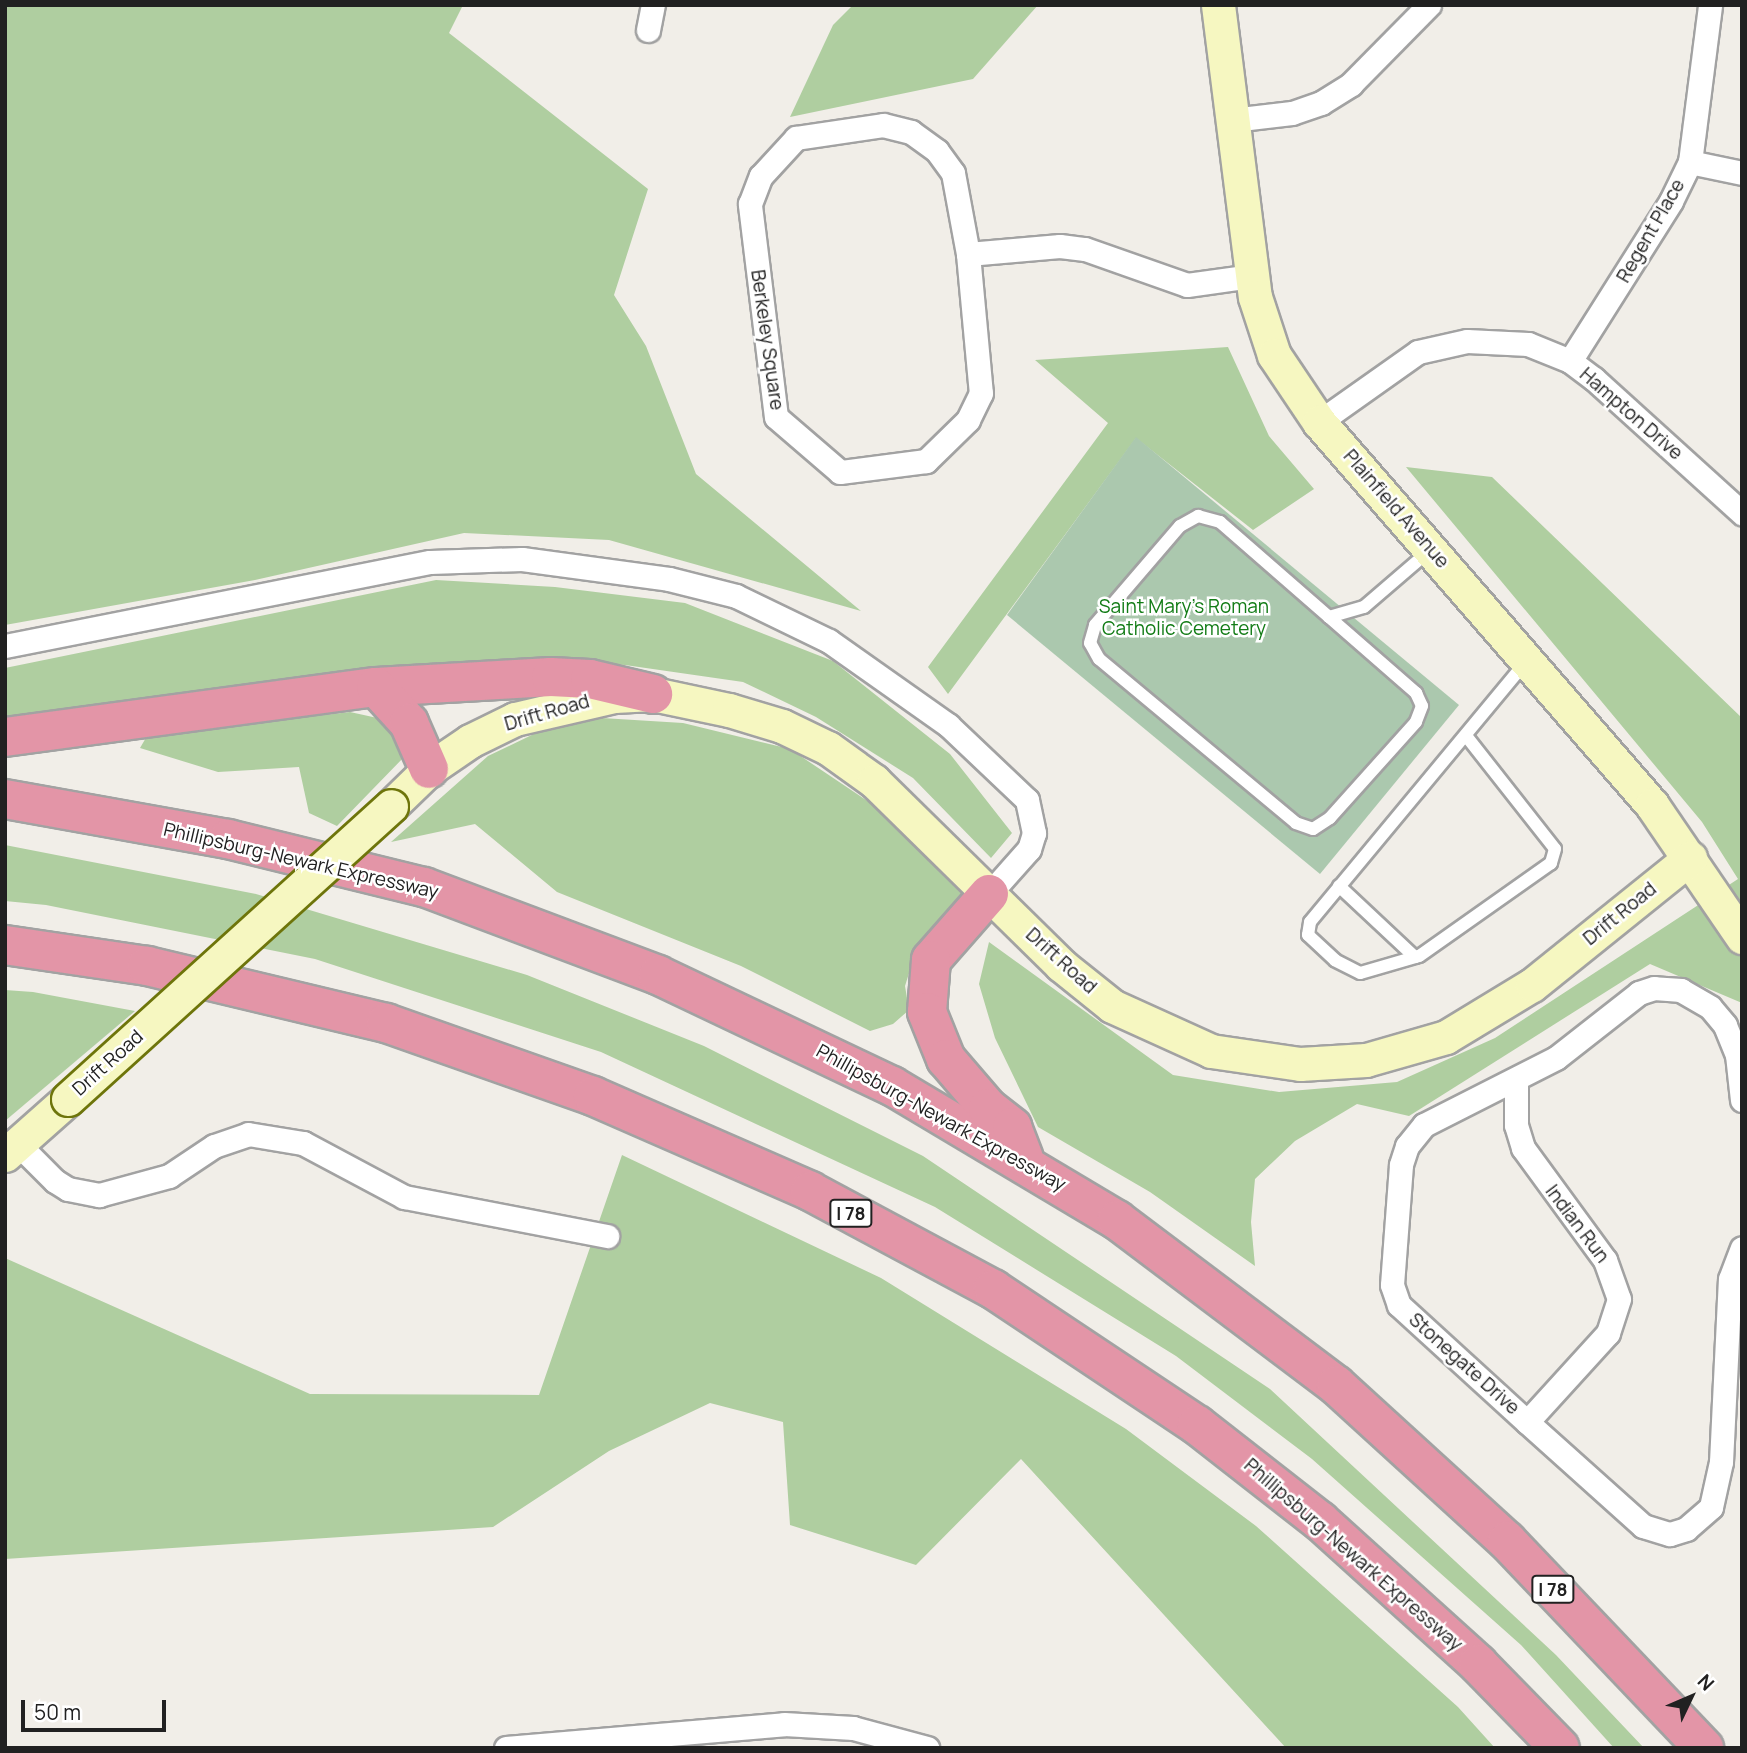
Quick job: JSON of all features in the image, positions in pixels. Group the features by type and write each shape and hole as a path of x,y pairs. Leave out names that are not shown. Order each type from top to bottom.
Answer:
{"highway":[{"path":"5,737 376,687 551,677 590,679 653,694"},
{"path":"376,687 409,723 429,769"},
{"name":"Phillipsburg-Newark Expressway","path":"5,799 228,839 424,887 658,975 788,1034 1026,1162 1193,1273 1396,1436 1507,1541 1704,1748"},
{"path":"989,894 932,960 927,1012 946,1059 988,1108 1012,1127 1026,1162"},
{"name":"Phillipsburg-Newark Expressway","path":"5,945 147,966 386,1023 593,1096 810,1191 993,1289 1240,1457 1422,1612 1560,1748"}],"main road":[{"name":"Plainfield Avenue","path":"1218,5 1252,276 1274,355 1319,422 1596,736 1690,858 1742,937"},
{"name":"Drift Road","path":"11,1150 429,769 470,741 515,719 614,696 653,694 782,726 828,748 874,781 1061,965 1112,1006 1142,1023 1211,1051 1242,1058 1330,1063 1366,1060 1446,1037 1488,1015 1690,858"}],"street":[{"path":"648,30 653,5"},
{"path":"1232,120 1292,113 1321,103 1351,84 1429,5"},
{"name":"Regent Place","path":"1570,361 1671,201 1690,162 1710,5"},
{"name":"Berkeley Square","path":"898,127 937,151 953,173 968,254 981,393 968,420 938,452 918,464 840,472 826,464 785,428 772,404 750,205 761,176 796,138 898,127"},
{"path":"1690,162 1742,173"},
{"path":"968,254 1060,246 1085,249 1187,285 1252,276"},
{"name":"Hampton Drive","path":"1319,422 1407,359 1440,344 1528,344 1570,361 1614,395 1742,513"},
{"path":"5,646 430,562 522,559 668,579 736,596 829,641 948,725 1027,800 1034,832 1020,864 989,894"},
{"name":"Stonegate Drive","path":"1742,1100 1737,1055 1725,1026 1696,997 1668,988 1654,988 1622,1003 1556,1058 1516,1082 1432,1118 1408,1146 1401,1165 1392,1285 1399,1306 1643,1526 1670,1534 1686,1529 1711,1507 1721,1462 1730,1279 1742,1248"},
{"name":"Indian Run","path":"1516,1082 1516,1125 1523,1148 1605,1260 1619,1299 1608,1333 1527,1422"},
{"name":"Drift Road","path":"11,1150 68,1189 99,1195 169,1176 214,1146 248,1135 303,1143 404,1197 607,1236"},
{"path":"506,1748 784,1724 853,1728 927,1748"}],"lane":[{"path":"1198,516 1220,522 1329,617 1416,693 1422,706 1416,722 1330,818 1313,829 1296,823 1110,667 1090,643 1095,625 1180,526 1198,516"},
{"path":"1329,617 1364,607 1431,549"},
{"path":"1466,737 1555,849 1551,863 1518,890 1415,957 1360,973 1335,960 1308,935 1310,922 1528,659"},
{"path":"1339,886 1415,957"}],"green space":[{"path":"5,5 463,5 449,33 648,189 614,295 646,346 696,474 861,611 609,540 464,533 255,580 5,625"},
{"path":"853,5 1038,5 973,79 790,117 833,25"},
{"path":"1228,347 1269,436 1314,489 1253,530 1136,438 948,694 928,667 1108,423 1035,360"},
{"name":"Saint Mary's Roman Catholic Cemetery","path":"1136,437 1459,705 1320,874 1007,615"},
{"path":"1406,467 1492,477 1742,718 1742,1003 1650,964 1409,1116 1357,1104 1295,1141 1255,1179 1251,1222 1255,1266 1150,1192 1038,1127 995,1038 979,984 989,942 1173,1075 1279,1092 1397,1082 1495,1038 1738,879 1702,822"},
{"path":"436,580 555,587 685,603 833,661 950,754 1012,833 991,858 913,778 816,717 743,682 625,665 513,659 288,678 5,721 5,668"},
{"path":"350,712 382,719 405,756 337,826 309,813 299,767 218,772 140,748 147,736"},
{"path":"602,718 683,723 790,749 872,804 963,891 915,954 905,986 909,1010 893,1024 870,1031 741,966 557,892 475,824 391,842 488,756 538,732"},
{"path":"5,845 256,894 527,975 704,1046 923,1156 1270,1389 1556,1655 1644,1748 1614,1748 1521,1645 1312,1459 1176,1356 935,1207 601,1052 315,959 46,905 5,901"},
{"path":"5,990 33,992 135,1011 5,1121"},
{"path":"622,1155 881,1278 1126,1429 1256,1526 1458,1707 1495,1748 1286,1748 1021,1459 916,1565 790,1525 783,1422 710,1403 609,1451 493,1527 5,1559 5,1258 310,1394 539,1395"}]}
